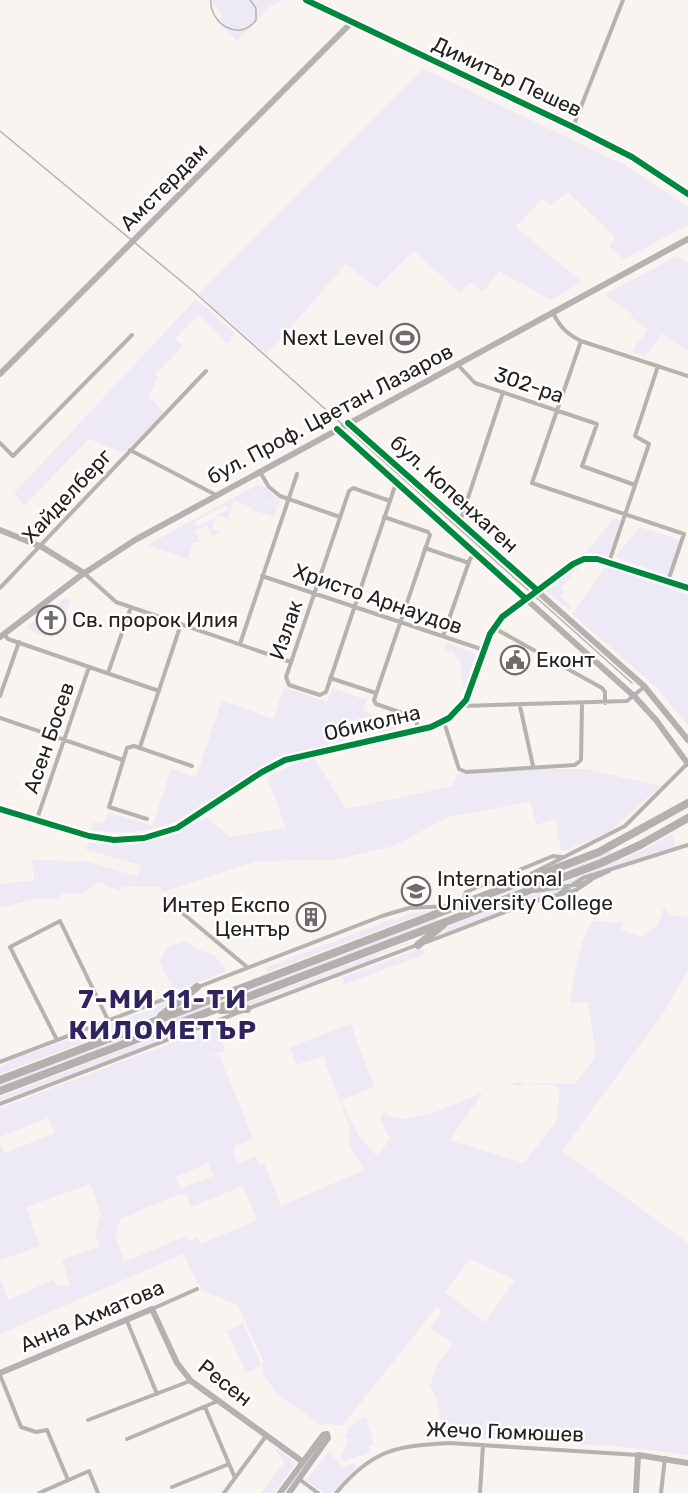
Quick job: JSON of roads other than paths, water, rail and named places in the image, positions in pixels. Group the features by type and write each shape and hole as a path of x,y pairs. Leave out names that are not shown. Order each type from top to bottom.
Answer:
{"highway":[{"path":"0,1080 598,852 688,803"},
{"path":"0,1091 520,893 640,845 688,818"},
{"path":"418,945 452,919"},
{"path":"155,1021 197,987"},
{"path":"210,1011 247,1010"}],"main road":[{"name":"Димитър Пешев","path":"306,0 573,127 632,157 688,194"},
{"name":"Амстердам","path":"0,374 352,22"},
{"name":"бул. Проф. Цветан Лазаров","path":"2,635 84,573 135,540 688,239"},
{"name":"бул. Копенхаген","path":"348,423 644,686 662,704 688,740"},
{"name":"бул. Копенхаген","path":"337,429 635,697 656,720 688,764"},
{"path":"0,530 42,547 84,573"},
{"name":"Обиколна","path":"0,809 89,836 114,840 159,835 195,818 262,772 285,760 417,731 444,722 461,706 471,688 484,650 494,627 502,616 580,560 597,559 609,562 688,588"},
{"name":"Анна Ахматова","path":"0,1374 152,1309"},
{"name":"Ресен","path":"152,1309 177,1363 191,1381 303,1462"},
{"path":"280,1493 323,1435 327,1434 328,1438 289,1493"},
{"path":"636,1493 638,1455"},
{"name":"Жечо Гюмюшев","path":"638,1455 688,1463"}],"street":[{"path":"573,127 623,0"},
{"path":"552,313 558,324 570,336 688,376"},
{"path":"0,443 14,456 132,335"},
{"path":"581,341 532,483 684,534 668,581"},
{"name":"302-ра","path":"458,364 475,382 597,424 582,466 635,485"},
{"path":"609,562 650,444 637,439 635,435 657,366"},
{"name":"Хайделберг","path":"0,588 42,547 45,540 206,371"},
{"path":"459,522 503,392"},
{"name":"Хайделберг","path":"130,450 216,495"},
{"path":"260,472 273,492 340,517"},
{"path":"240,644 297,474"},
{"path":"376,693 330,678 396,483"},
{"name":"Излак","path":"330,678 326,692 320,695 289,685 286,677 349,491 353,488 390,501"},
{"path":"384,517 428,532 425,548 374,700 376,704 417,718 417,731"},
{"path":"425,548 469,563"},
{"path":"443,636 469,563 475,554"},
{"path":"84,573 107,595 131,607 291,662"},
{"name":"Христо Арнаудов","path":"262,576 484,650"},
{"path":"108,673 131,607"},
{"path":"140,747 181,624"},
{"path":"494,627 602,688 605,692 605,703"},
{"path":"2,635 159,690"},
{"path":"0,696 19,642"},
{"name":"Асен Босев","path":"38,819 89,667"},
{"path":"461,706 627,701 635,697 644,686"},
{"path":"444,722 459,769 475,772 533,766 575,765 581,760 582,704"},
{"path":"520,706 533,766"},
{"path":"0,718 123,760"},
{"path":"147,819 109,807 123,760 130,746 140,747 192,766"},
{"path":"512,885 625,826 688,764"},
{"path":"554,896 583,878 688,845"},
{"path":"0,1062 382,916 409,908 462,904 466,892 553,856 562,857"},
{"path":"0,1104 531,902 576,890 624,864"},
{"path":"520,893 572,886 591,880"},
{"path":"168,901 247,967"},
{"path":"57,1040 10,947 60,921 108,1020"},
{"name":"Анна Ахматова","path":"152,1309 197,1289"},
{"path":"127,1321 157,1394"},
{"path":"0,1374 21,1427 36,1432 47,1430 68,1480"},
{"path":"88,1420 191,1381"},
{"path":"127,1439 218,1401"},
{"path":"205,1407 235,1478"},
{"path":"224,1493 267,1435"},
{"name":"Жечо Гюмюшев","path":"336,1493 359,1468 378,1455 421,1445 483,1445 638,1455"},
{"path":"480,1493 483,1445"},
{"path":"661,1493 665,1458"},
{"path":"172,1487 229,1464"},
{"path":"39,1493 89,1471 98,1493"},
{"path":"299,1479 318,1493"}],"tram line":[{"path":"211,0 215,16 220,22 234,30 249,27 256,20 256,8 250,0"},
{"path":"0,131 193,291 632,683"}],"place":[{"name":"Next Level","path":"405,338"},
{"name":"Св. пророк Илия","path":"51,620"},
{"name":"Еконт","path":"515,660"},
{"name":"International University College","path":"416,891"},
{"name":"Интер Експо Център","path":"311,917"}],"district":[{"name":"7-МИ 11-ТИ КИЛОМЕТЪР","path":"163,1014"}]}
